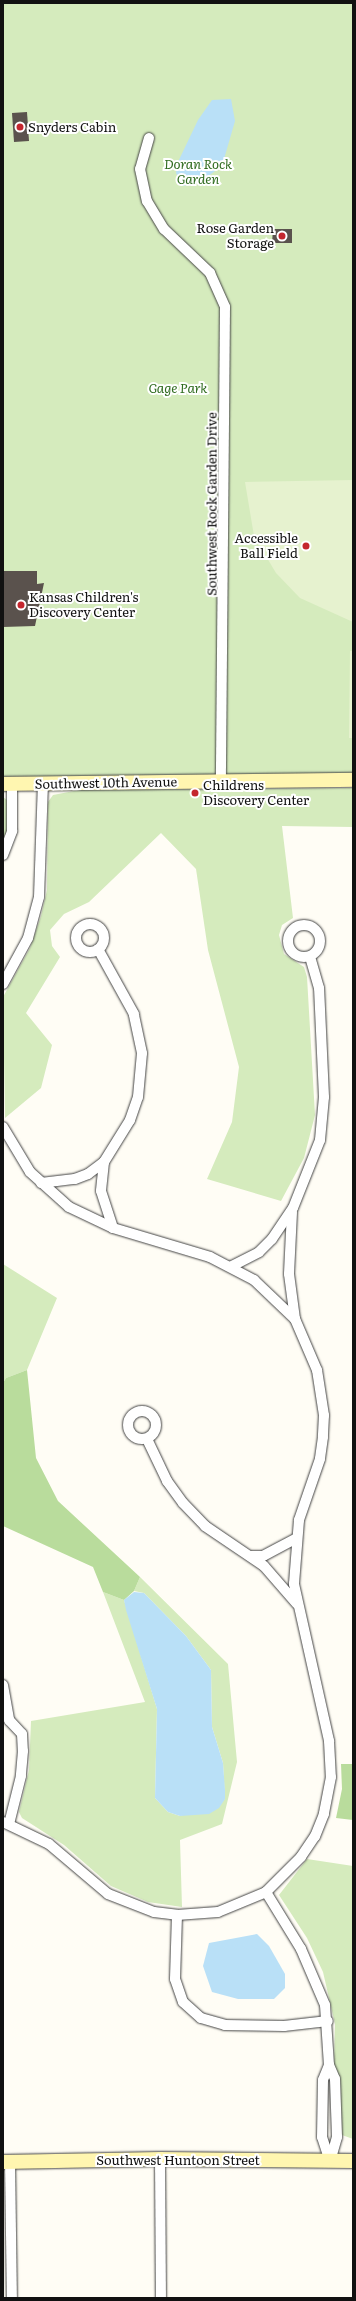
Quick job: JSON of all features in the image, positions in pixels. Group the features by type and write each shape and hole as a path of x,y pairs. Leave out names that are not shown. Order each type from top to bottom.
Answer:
{"main road":[{"name":"Southwest 10th Avenue","path":"7,784 353,780"},
{"name":"Southwest Huntoon Street","path":"6,2162 160,2159 353,2161"}],"street":[{"name":"Southwest Rock Garden Drive","path":"148,138 140,169 147,201 164,229 210,273 226,307 222,782"},
{"path":"3,984 28,938 39,897 43,783"},
{"path":"3,854 12,831 7,784"},
{"path":"41,1183 75,1179 88,1174 104,1162 127,1126 138,1097 142,1052 134,1014 98,950"},
{"path":"232,1266 259,1252 293,1208 315,1157 323,1120 319,988 310,956"},
{"path":"3,1127 14,1149 41,1183 69,1207 113,1228 232,1266 272,1295 295,1319"},
{"path":"3,1143 14,1149"},
{"path":"104,1162 101,1191 113,1228"},
{"path":"3,1685 6,1723 22,1734 23,1751 21,1776 6,1823 49,1844 120,1900 154,1912 177,1915 218,1912 266,1892 301,1857 315,1836 324,1814 331,1777 330,1741 297,1605 294,1584 295,1539 320,1459 324,1415 317,1370 295,1319 289,1274 293,1208"},
{"path":"147,1438 167,1481 183,1503 205,1526 264,1566 297,1605"},
{"path":"250,1556 263,1556 295,1539"},
{"path":"266,1892 312,1969 328,2021 329,2065 335,2079 337,2137 330,2161"},
{"path":"177,1915 175,1979 183,2002 200,2018 232,2025 284,2026 328,2021"},
{"path":"329,2065 323,2080 322,2137 330,2161"},
{"path":"160,2159 161,2298"},
{"path":"6,2162 12,2298"}],"green space":[{"name":"Gage Park","path":"3,3 353,3 353,773 3,778"},
{"name":"Accessible Ball Field","path":"353,480 353,622 300,598 276,573 254,536 245,482"},
{"path":"350,651 353,651 353,738 349,738"},
{"path":"353,788 353,827 282,826 293,918 282,925 279,935 284,954 304,967 307,977 315,1115 304,1158 281,1201 207,1179 232,1122 239,1067 208,950 196,869 161,833 89,902 64,914 50,930 52,946 60,957 26,1013 52,1045 41,1088 5,1118 3,997 30,948 41,916 47,890 48,802 53,795 79,790"},
{"path":"3,797 7,800 8,832 3,841"},
{"path":"3,1264 57,1298 27,1370 6,1378 3,1383"},
{"path":"27,1370 36,1458 58,1501 140,1577 134,1591 124,1600 103,1592 93,1567 3,1526 3,1383 6,1378"},
{"path":"140,1577 228,1664 237,1762 222,1824 180,1840 182,1907 148,1902 111,1886 64,1845 22,1818 19,1812 29,1770 31,1721 145,1702 103,1592 124,1600 157,1709 155,1798 168,1812 180,1816 225,1799 223,1763 212,1727 211,1670 186,1636 144,1593 134,1591"},
{"path":"341,1764 353,1764 353,1820 336,1818 342,1789"},
{"path":"307,1859 353,1866 353,2139 342,2135 340,2130 338,2078 334,2064 335,2024 323,1972 307,1938 279,1895"}],"water":[{"path":"231,99 235,121 222,166 200,182 183,186 176,173 177,164 198,120 212,100"},
{"path":"134,1592 144,1593 186,1636 211,1670 212,1727 223,1763 225,1799 219,1808 209,1814 180,1816 168,1812 155,1798 157,1709 124,1600"},
{"path":"257,1934 269,1946 285,1974 285,1988 274,1999 238,1999 212,1992 203,1966 209,1943"}],"building":[{"name":"Snyders Cabin","path":"27,112 29,141 14,142 12,113"},
{"name":"Rose Garden Storage","path":"273,229 292,229 292,243 272,243"},
{"name":"Kansas Children's Discovery Center","path":"3,571 37,571 37,584 44,583 35,626 3,627"}],"place":[{"name":"Snyders Cabin","path":"20,127"},
{"name":"Rose Garden Storage","path":"282,236"},
{"name":"Accessible Ball Field","path":"306,546"},
{"name":"Kansas Children's Discovery Center","path":"21,605"},
{"name":"Childrens Discovery Center","path":"195,793"}],"park label":[{"name":"Doran Rock Garden","path":"198,172"}]}
